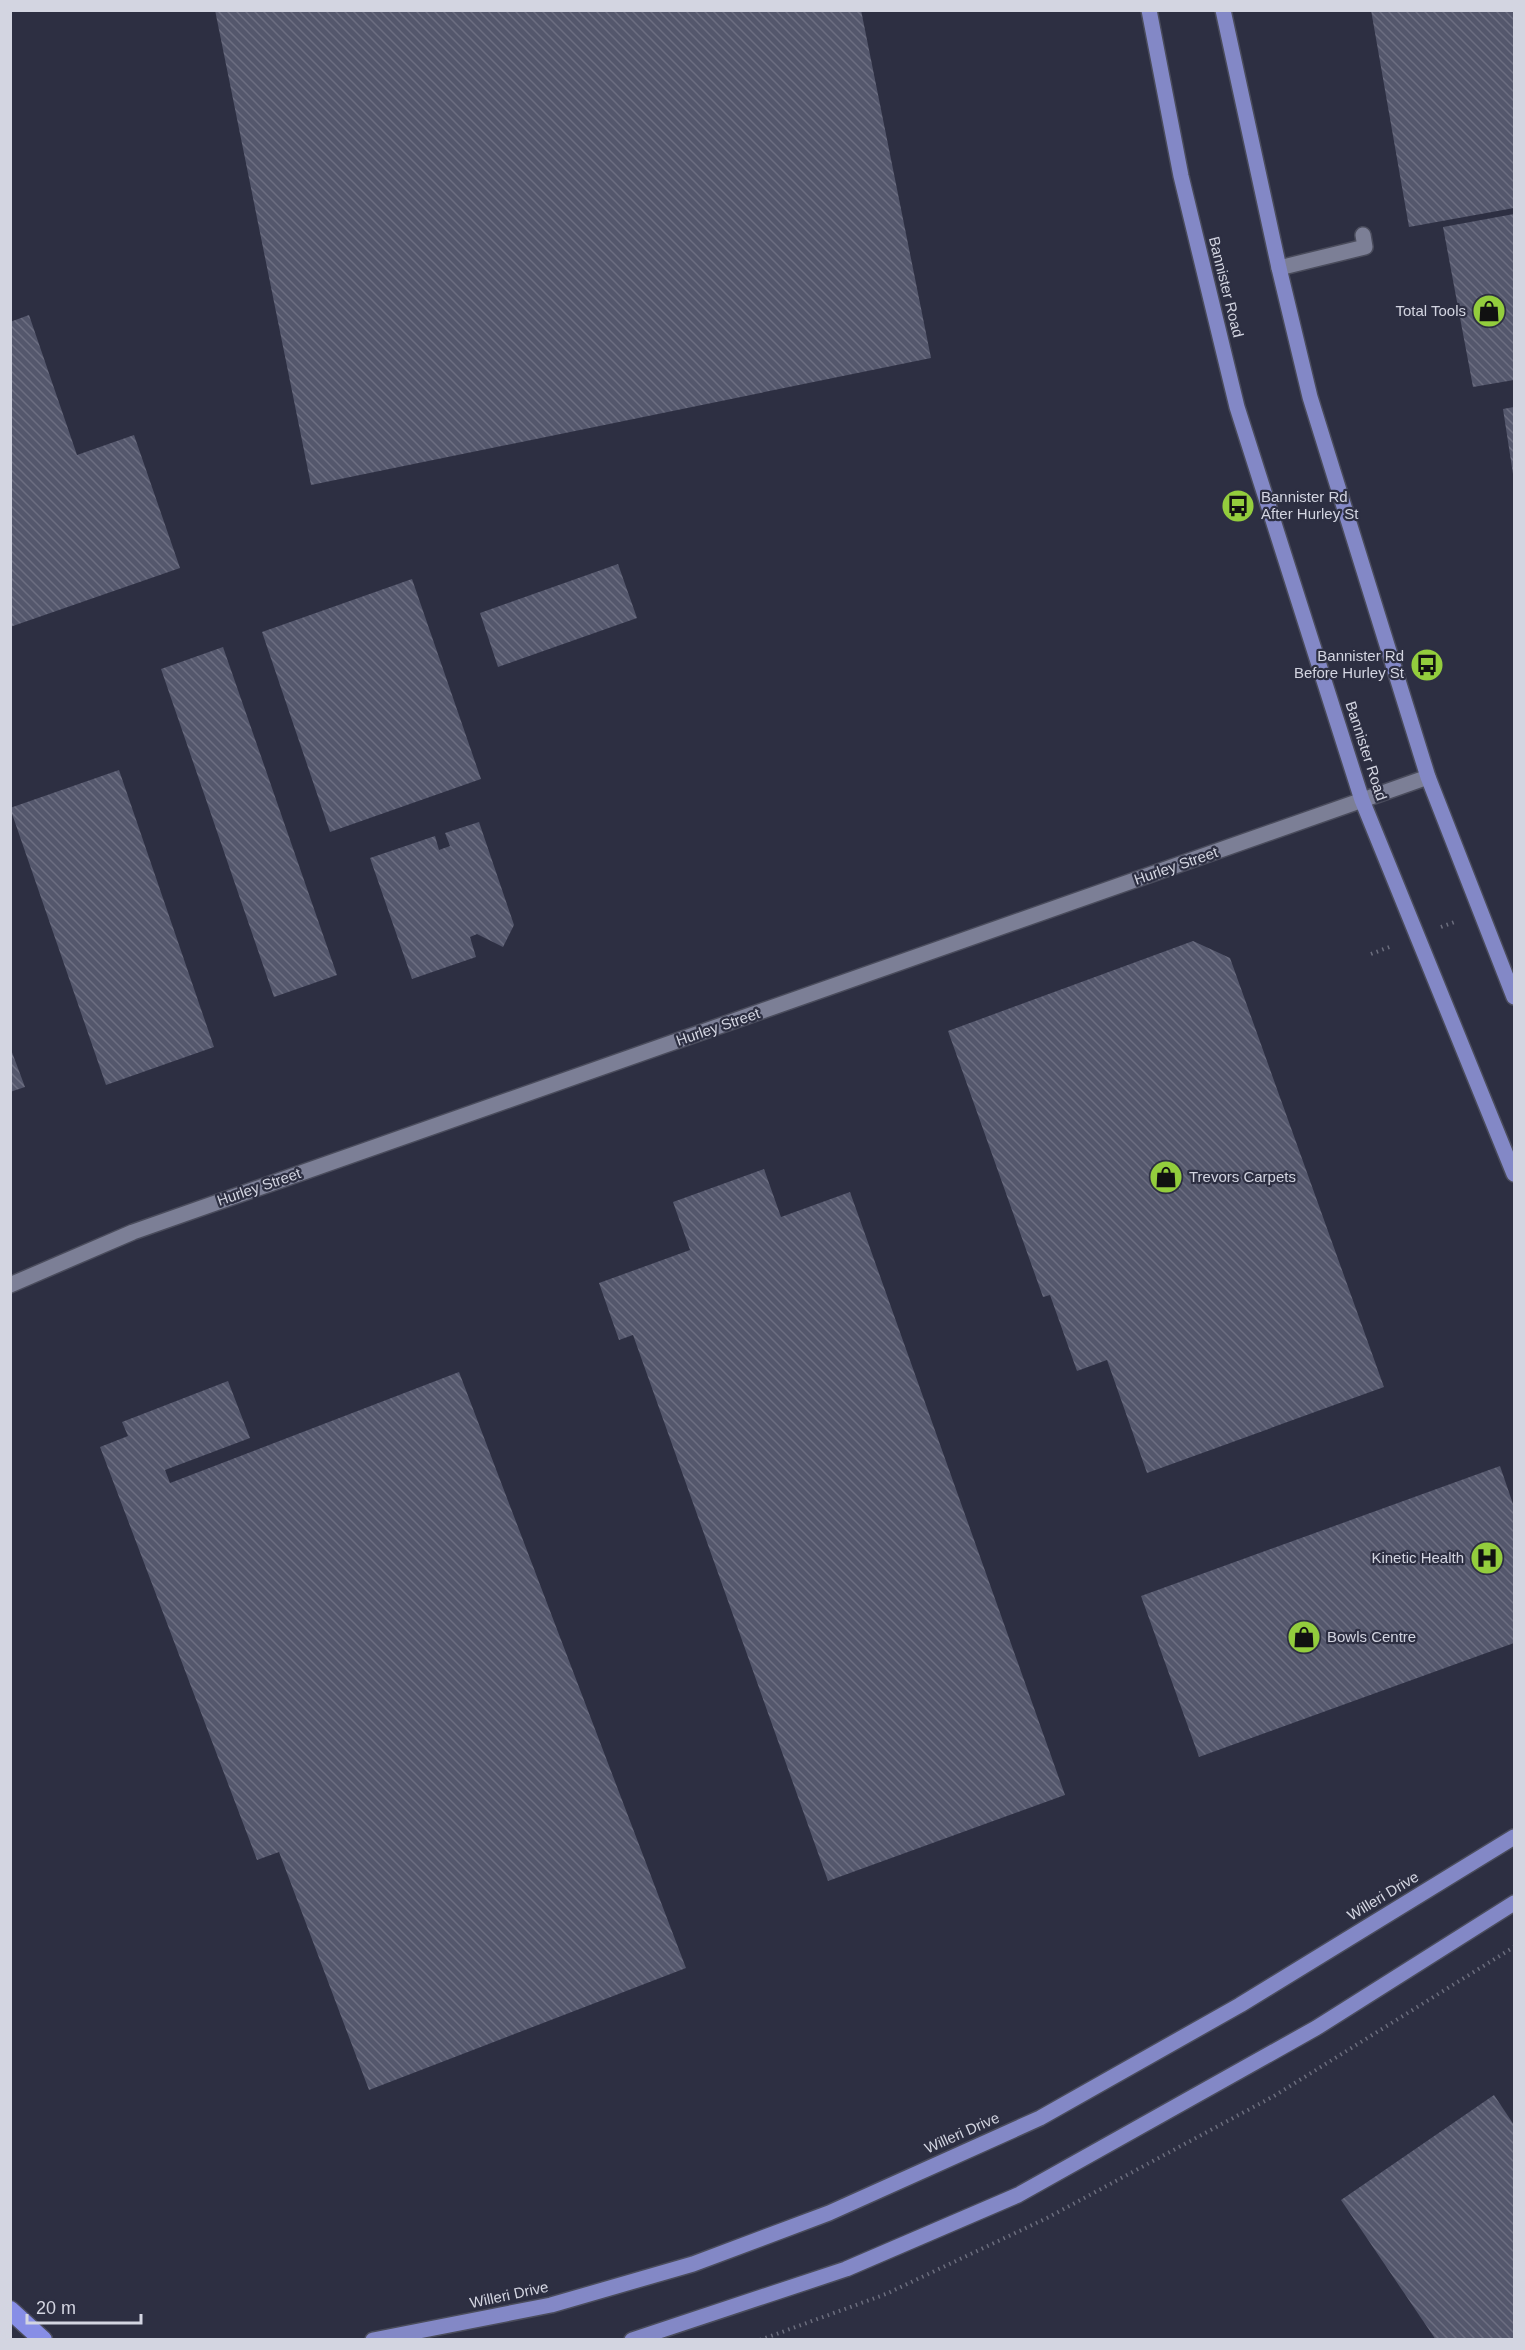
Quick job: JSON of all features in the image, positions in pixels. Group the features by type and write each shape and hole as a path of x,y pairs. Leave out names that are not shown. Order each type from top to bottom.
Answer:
{"highway":[{"path":"10,2310 43,2340"}],"main road":[{"name":"Bannister Road","path":"1149,10 1181,176 1237,407 1362,801 1515,1174"},
{"path":"1223,10 1279,268 1310,397 1428,777 1515,997"},
{"name":"Willeri Drive","path":"372,2340 551,2305 693,2264 829,2212 1040,2118 1240,2005 1515,1837"},
{"path":"632,2340 846,2269 1018,2195 1316,2028 1515,1903"}],"street":[{"path":"1279,268 1365,247 1363,235"},
{"name":"Hurley Street","path":"10,1285 133,1232 1428,777"}],"building":[{"path":"215,10 861,10 931,358 311,485"},
{"path":"1371,10 1514,10 1514,208 1409,227"},
{"path":"1514,214 1514,380 1473,387 1443,227"},
{"path":"29,315 77,455 134,435 180,568 10,627 10,322"},
{"path":"1514,407 1514,474 1513,474 1503,409"},
{"path":"618,564 637,618 498,667 480,613"},
{"path":"412,579 481,779 330,832 262,632"},
{"path":"223,647 337,975 274,997 161,669"},
{"path":"119,770 214,1047 106,1085 10,808"},
{"path":"479,822 514,925 503,947 477,934 470,937 476,957 412,979 370,858 435,836 439,850 450,846 445,833"},
{"path":"1193,941 1230,958 1384,1387 1147,1473 1107,1360 1077,1371 1050,1295 1043,1297 948,1031"},
{"path":"10,1047 25,1087 10,1092"},
{"path":"764,1169 781,1217 850,1192 1065,1795 828,1881 633,1335 619,1340 599,1283 690,1250 673,1202"},
{"path":"459,1372 686,1968 369,2090 279,1852 257,1860 100,1447 128,1436 122,1422 228,1381 250,1438 165,1470 170,1483"},
{"path":"1500,1466 1514,1507 1514,1643 1199,1757 1141,1596"},
{"path":"1494,2095 1514,2125 1514,2340 1436,2340 1341,2200"}],"place":[{"name":"Total Tools","path":"1489,311"},
{"name":"Bannister Rd After Hurley St","path":"1238,506"},
{"name":"Bannister Rd Before Hurley St","path":"1427,665"},
{"name":"Trevors Carpets","path":"1166,1177"},
{"name":"Kinetic Health","path":"1487,1558"},
{"name":"Bowls Centre","path":"1304,1637"}]}
